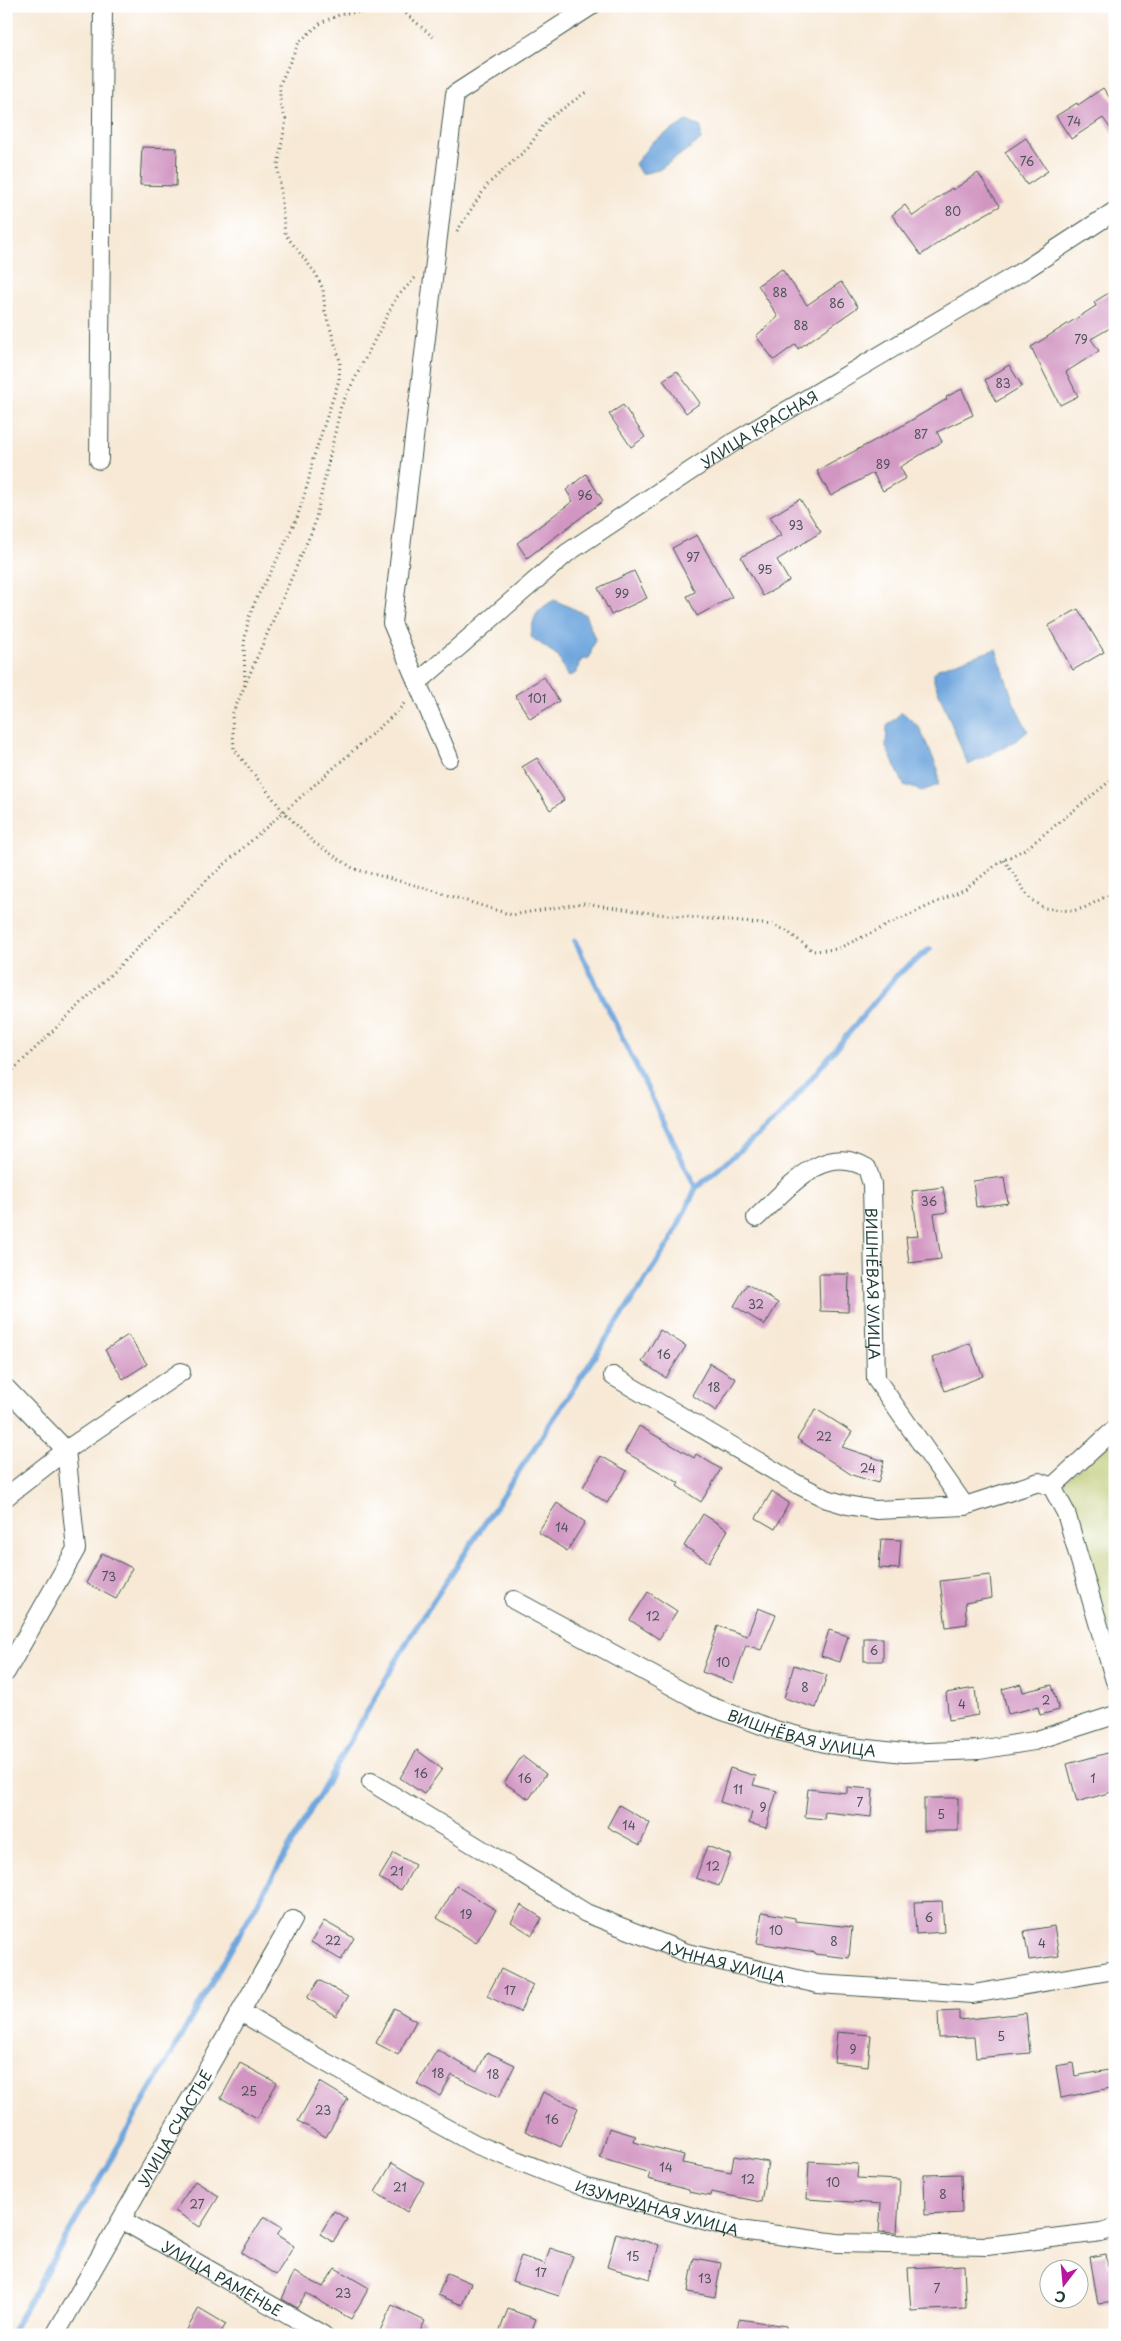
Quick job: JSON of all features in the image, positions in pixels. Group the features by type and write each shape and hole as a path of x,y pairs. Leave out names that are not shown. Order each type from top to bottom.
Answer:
{"street":[{"path":"99,460 104,6"},
{"path":"449,758 421,681 392,623 455,94 591,6"},
{"name":"УЛИЦА КРАСНАЯ","path":"421,681 567,553 734,442 1026,269 1115,211"},
{"name":"ВИШНЁВАЯ УЛИЦА","path":"756,1218 800,1177 821,1163 843,1159 855,1161 867,1168 872,1184 876,1379 965,1506"},
{"path":"6,1497 66,1450 181,1372"},
{"path":"613,1376 795,1483 827,1499 847,1505 876,1510 965,1506 1039,1482 1052,1487 1066,1513 1115,1681"},
{"path":"6,1388 66,1450 76,1549 6,1672"},
{"path":"1052,1487 1115,1429"},
{"name":"ВИШНЁВАЯ УЛИЦА","path":"514,1600 706,1705 775,1730 833,1745 904,1753 979,1750 1034,1741 1115,1715"},
{"name":"ЛУННАЯ УЛИЦА","path":"371,1782 586,1913 686,1953 818,1984 973,1994 1115,1970"},
{"name":"УЛИЦА СЧАСТЬЕ","path":"55,2335 293,1920"},
{"name":"ИЗУМРУДНАЯ УЛИЦА","path":"241,2012 326,2062 475,2144 587,2188 740,2230 837,2243 987,2246 1101,2232 1115,2228"},
{"name":"УЛИЦА РАМЕНЬЕ","path":"122,2220 323,2335"}],"path":[{"path":"245,688 244,643 249,617 257,597 297,518 313,460 339,380 340,361 326,310 323,289 316,274 285,234 278,164 286,120 280,102 280,84 299,42 322,22 344,13 403,10 433,37"},
{"path":"436,255 454,235 487,184 528,148 547,120 586,92"},
{"path":"416,276 396,298 341,406 314,526 232,715 234,749 283,811 314,842 354,869 418,886 512,915 583,903 658,914 773,925 785,930 814,950 837,949 965,889 1004,860 1027,848 1115,777"},
{"path":"6,1077 209,878 398,711 421,681"},
{"path":"1004,860 1030,899 1044,908 1072,911 1084,908 1115,892"}],"green space":[{"path":"1115,1439 1115,1646 1064,1481"}],"water":[{"path":"687,121 701,127 701,140 659,170 641,174 635,164 652,142"},
{"path":"554,600 585,614 595,639 589,659 581,660 576,673 568,677 558,656 531,637 536,614"},
{"path":"996,649 1014,703 1028,731 1013,743 968,765 934,681 934,673 939,668"},
{"path":"902,712 919,727 938,769 938,785 922,791 904,785 886,747 887,726"}],"building":[{"path":"1103,88 1115,105 1115,135 1103,118 1071,139 1056,116 1077,103 1078,105"},
{"path":"1026,138 1048,171 1027,185 1005,152"},
{"path":"142,147 177,148 176,186 140,185"},
{"path":"978,173 1000,206 952,233 921,255 892,215 905,205 913,216 952,188 953,190"},
{"path":"782,269 807,305 841,282 858,307 798,349 796,344 774,360 756,336 778,317 758,285"},
{"path":"1115,289 1115,325 1091,339 1099,351 1066,372 1078,396 1060,405 1031,347 1096,306 1094,302"},
{"path":"1009,365 1022,386 996,402 985,380"},
{"path":"677,371 700,403 686,413 663,380"},
{"path":"962,389 973,415 937,432 942,442 900,467 906,478 883,491 873,473 831,496 817,471 900,427 947,399 946,397"},
{"path":"623,405 645,437 631,447 609,414"},
{"path":"586,474 603,501 527,558 517,543 573,501 566,490"},
{"path":"800,499 821,532 777,560 789,581 763,596 741,557 781,535 770,517"},
{"path":"697,535 732,597 697,616 687,596 695,592 672,548"},
{"path":"634,571 647,598 611,615 598,588"},
{"path":"1078,609 1104,652 1073,670 1048,626"},
{"path":"544,677 559,701 530,719 515,695"},
{"path":"537,758 564,800 550,810 522,767"},
{"path":"1004,1177 1008,1203 976,1207 973,1181"},
{"path":"943,1187 947,1212 934,1214 941,1259 909,1263 906,1237 918,1236 912,1191"},
{"path":"819,1274 849,1274 848,1312 820,1311"},
{"path":"747,1284 778,1303 765,1325 734,1306"},
{"path":"660,1330 686,1346 666,1378 642,1362"},
{"path":"128,1335 147,1364 123,1379 105,1350"},
{"path":"970,1343 983,1376 945,1391 932,1358"},
{"path":"710,1363 736,1379 716,1411 692,1395"},
{"path":"816,1409 852,1432 842,1447 884,1461 878,1483 852,1475 797,1439"},
{"path":"639,1426 694,1458 696,1454 721,1469 701,1502 677,1486 679,1483 625,1452"},
{"path":"601,1456 627,1471 607,1503 583,1487"},
{"path":"772,1491 789,1503 775,1529 756,1518"},
{"path":"557,1503 585,1522 567,1551 538,1532"},
{"path":"703,1514 728,1530 709,1562 684,1546"},
{"path":"881,1539 901,1540 899,1569 879,1568"},
{"path":"102,1553 132,1568 116,1599 86,1583"},
{"path":"990,1575 992,1598 965,1603 967,1624 946,1627 940,1581"},
{"path":"648,1592 677,1611 659,1639 630,1620"},
{"path":"758,1608 776,1615 761,1650 746,1645 733,1683 702,1672 718,1626 747,1636"},
{"path":"829,1630 848,1636 840,1662 821,1656"},
{"path":"864,1638 883,1638 883,1661 864,1661"},
{"path":"794,1665 827,1675 816,1708 784,1698"},
{"path":"1021,1684 1023,1692 1052,1685 1059,1710 1040,1715 1038,1707 1008,1714 1002,1689"},
{"path":"975,1688 978,1715 949,1720 946,1693"},
{"path":"417,1750 442,1769 424,1794 400,1778"},
{"path":"1115,1751 1115,1791 1077,1802 1067,1764"},
{"path":"522,1756 546,1774 529,1799 504,1783"},
{"path":"730,1768 756,1776 753,1785 777,1791 766,1828 749,1823 752,1812 720,1802"},
{"path":"847,1787 873,1789 871,1817 825,1812 824,1819 805,1817 808,1789 847,1793"},
{"path":"924,1798 958,1798 958,1831 924,1831"},
{"path":"619,1805 650,1823 640,1845 607,1827"},
{"path":"707,1846 731,1855 719,1886 696,1878"},
{"path":"394,1853 415,1865 401,1890 379,1878"},
{"path":"456,1886 496,1910 476,1943 437,1918"},
{"path":"942,1901 944,1932 916,1934 914,1902"},
{"path":"521,1905 542,1918 532,1935 511,1922"},
{"path":"762,1912 795,1918 795,1921 852,1927 849,1958 815,1954 815,1952 757,1943"},
{"path":"324,1921 354,1938 341,1960 311,1942"},
{"path":"1054,1926 1059,1956 1029,1960 1024,1931"},
{"path":"501,1969 533,1985 520,2012 487,1996"},
{"path":"319,1980 348,1997 336,2016 307,1998"},
{"path":"394,2008 416,2021 398,2055 376,2043"},
{"path":"959,2011 959,2020 1026,2013 1030,2053 976,2058 974,2037 939,2038 938,2012"},
{"path":"837,2032 871,2035 868,2066 834,2062"},
{"path":"437,2050 477,2072 487,2052 515,2065 499,2097 452,2075 440,2096 417,2084"},
{"path":"240,2063 277,2083 257,2118 221,2098"},
{"path":"1073,2063 1075,2076 1115,2069 1115,2087 1061,2098 1056,2066"},
{"path":"320,2082 348,2099 326,2137 298,2121"},
{"path":"543,2092 578,2108 561,2147 525,2131"},
{"path":"609,2128 636,2136 634,2142 684,2155 682,2163 731,2172 734,2156 768,2162 761,2202 711,2192 710,2196 689,2192 689,2190 648,2179 650,2173 600,2158"},
{"path":"809,2161 858,2164 857,2178 900,2180 897,2233 879,2232 881,2204 807,2199"},
{"path":"392,2163 424,2182 407,2212 375,2192"},
{"path":"961,2174 962,2213 925,2215 924,2175"},
{"path":"195,2181 219,2196 200,2227 175,2211"},
{"path":"334,2211 347,2219 333,2242 320,2234"},
{"path":"264,2216 282,2227 277,2235 294,2246 276,2275 241,2253"},
{"path":"616,2233 659,2245 650,2279 607,2267"},
{"path":"550,2248 573,2256 559,2296 512,2281 521,2256 545,2264"},
{"path":"1106,2254 1108,2267 1115,2266 1115,2302 1098,2304 1090,2257"},
{"path":"694,2258 721,2263 715,2297 688,2292"},
{"path":"964,2265 966,2308 911,2311 908,2268"},
{"path":"335,2268 369,2288 351,2319 306,2293 297,2308 282,2299 294,2272 323,2287"},
{"path":"447,2273 471,2283 462,2305 438,2295"},
{"path":"392,2305 425,2321 418,2335 378,2335"},
{"path":"199,2308 226,2324 219,2335 184,2335"},
{"path":"508,2309 536,2319 530,2335 498,2335"},
{"path":"739,2319 786,2326 785,2335 736,2335"}],"waterway":[{"path":"10,2335 411,1635 670,1242 696,1188 575,941"},
{"path":"696,1188 779,1117 897,975 930,949"}]}
